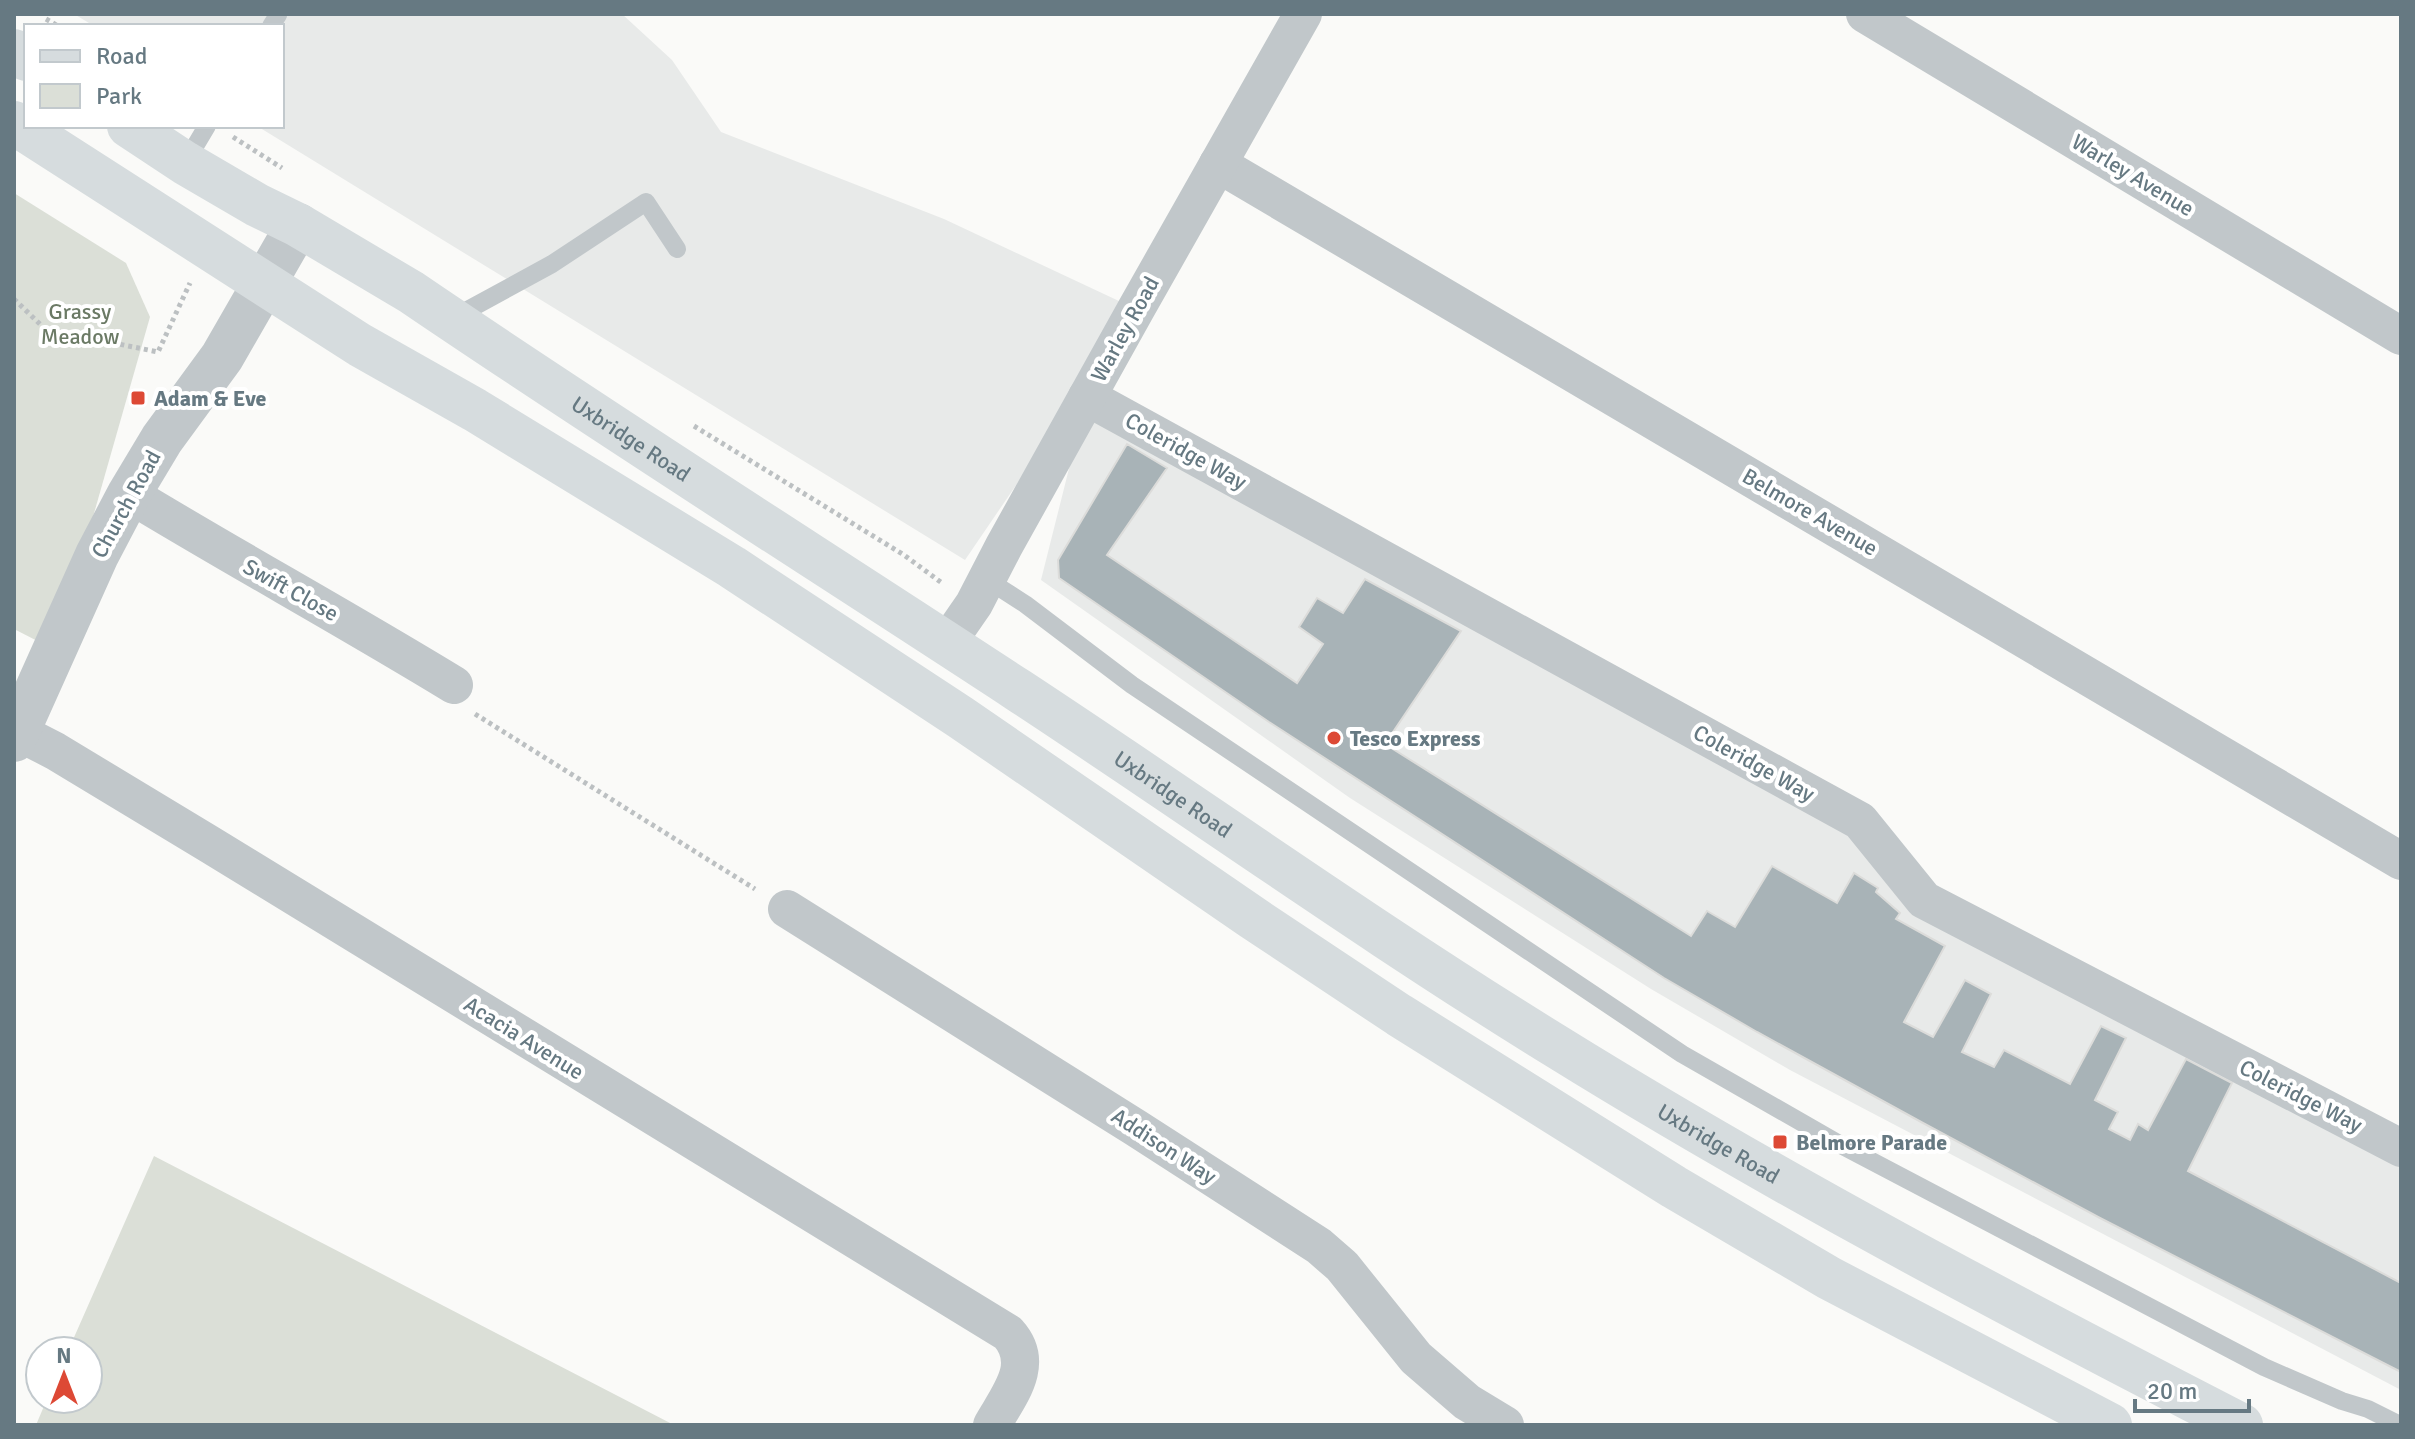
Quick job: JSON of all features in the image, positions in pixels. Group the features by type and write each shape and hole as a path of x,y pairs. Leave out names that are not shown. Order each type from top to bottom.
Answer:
{"main road":[{"path":"14,123 360,345 475,410 732,567 973,725 1399,1015 1674,1187 1829,1278 2110,1425"},
{"name":"Uxbridge Road","path":"132,128 185,163 411,292 1096,741 1445,977 1646,1101 1812,1198 2241,1425"},
{"path":"1812,1198 1799,1218 1795,1240 1800,1253 1810,1265 1829,1278"}],"street":[{"name":"Warley Road","path":"947,643 974,604 969,585 1087,397 1303,14"},
{"name":"Warley Avenue","path":"1865,14 2401,336"},
{"name":"Belmore Avenue","path":"1218,164 2401,861"},
{"name":"Church Road","path":"16,736 97,555 129,494 162,439 222,357 298,225"},
{"name":"Coleridge Way","path":"1087,397 1860,821 1924,900 2401,1148"},
{"name":"Swift Close","path":"129,494 454,685"},
{"name":"Acacia Avenue","path":"16,736 55,751 223,852 1008,1333 1021,1353 1021,1367 992,1425"},
{"name":"Addison Way","path":"787,909 1319,1246 1365,1292 1392,1331 1416,1358 1467,1402 1505,1425"}],"lane":[{"path":"185,163 206,128"},
{"path":"450,319 552,264 646,202 677,249"},
{"path":"969,585 1025,604 1145,694 1682,1054 1841,1145 2264,1367 2400,1425"}],"path":[{"path":"14,299 45,329 158,352 193,278"},
{"path":"904,555 969,585"},
{"path":"454,685 475,714 787,909"}],"shaded area":[{"path":"74,14 622,14 672,60 721,132 944,219 1136,309 965,560 260,128 284,128 284,24 91,24"},
{"path":"1087,397 1860,821 1924,900 2401,1161 2401,1390 1790,1070 1651,989 1350,798 1041,580"}],"green space":[{"name":"Grassy Meadow","path":"14,193 126,263 150,317 55,650 14,629"},
{"path":"154,1156 674,1425 36,1425 40,1415 104,1415 104,1335 75,1335"}],"building":[{"path":"1127,444 1167,468 1107,555 1297,683 1323,644 1299,627 1317,598 1343,613 1365,579 1461,631 1385,744 1691,936 1707,911 1735,927 1772,866 1837,903 1854,873 1878,888 1876,892 1900,913 1896,919 1945,946 1904,1022 1933,1037 1965,980 1991,994 1962,1052 1994,1067 2004,1050 2070,1084 2101,1026 2126,1038 2095,1100 2118,1112 2109,1129 2130,1140 2138,1124 2148,1130 2186,1059 2232,1083 2188,1171 2401,1283 2401,1372 2100,1218 1757,1032 1664,978 1269,722 1059,578 1058,560"}],"place":[{"name":"Adam & Eve","path":"138,398"},
{"name":"Tesco Express","path":"1334,738"},
{"name":"Belmore Parade","path":"1780,1142"}]}
